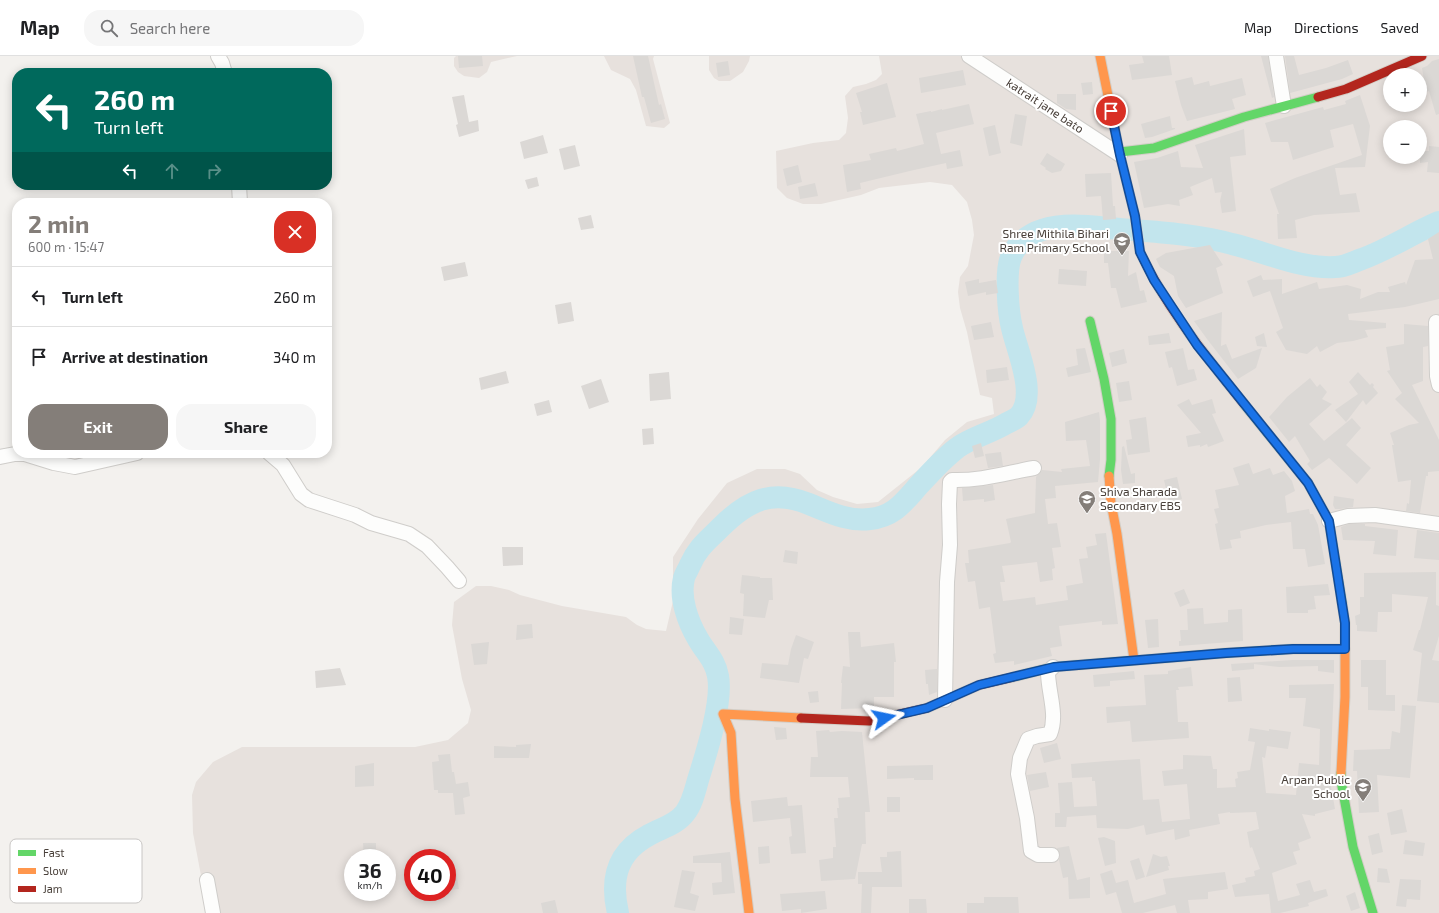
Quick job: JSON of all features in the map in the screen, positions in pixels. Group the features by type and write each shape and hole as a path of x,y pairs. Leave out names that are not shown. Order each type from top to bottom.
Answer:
{"street":[{"path":"218,56 224,68"},
{"name":"katrait jane bato","path":"969,56 1120,154"},
{"path":"1100,56 1120,154 1135,216 1140,252 1154,280 1197,345 1308,483 1329,521 1345,623 1345,697 1341,781 1353,847 1373,913"},
{"path":"1276,56 1284,106"},
{"path":"1120,154 1154,148 1244,117 1346,89 1422,56"},
{"path":"1090,321 1104,379 1111,419 1111,460 1109,481 1111,503 1117,534 1134,660"},
{"path":"1436,322 1437,376 1439,385"},
{"path":"0,457 12,455"},
{"path":"38,458 74,467 114,458"},
{"path":"274,458 283,466 300,494 309,500 409,534 427,546 447,566 459,581"},
{"path":"945,700 947,582 950,545 948,504 950,482 952,480 989,477 1034,468"},
{"path":"1329,521 1348,516 1375,515 1439,524"},
{"path":"749,913 734,799 731,733 723,714 869,721 927,708 979,685 1054,667 1285,649 1345,649"},
{"path":"1052,855 1038,855 1031,851 1027,818 1018,774 1020,758 1028,739 1050,734 1053,726 1048,672 1054,667"},
{"path":"207,880 213,913"}],"shaded area":[{"path":"456,56 517,56 491,62 487,72 479,78 464,76 458,72 454,66 454,58"},
{"path":"604,56 654,56 653,59 670,123 664,128 646,126 636,90 630,79 611,70"},
{"path":"709,56 750,56 743,72 730,81 719,81 714,78 709,70"},
{"path":"879,56 1439,56 1439,913 208,913 193,833 192,795 196,782 213,762 242,747 415,747 448,740 468,723 471,710 462,679 452,625 454,602 476,586 491,586 562,606 626,617 637,625 646,629 666,631 673,601 673,557 698,519 727,483 757,469 785,469 800,474 817,490 833,497 857,504 878,502 922,467 945,440 967,422 994,414 992,398 980,395 967,332 960,308 958,292 960,277 968,266 974,235 967,202 952,185 930,182 879,188 861,195 821,204 803,204 787,198 777,188 776,151 813,143 839,140 846,133 848,118 845,96 853,87 876,80 882,74"}],"building":[{"path":"458,56 482,56 483,66 459,68"},
{"path":"633,56 648,56 659,105 661,104 665,119 651,123 644,97 642,97"},
{"path":"1142,56 1169,56 1172,75 1132,80 1129,65 1144,63"},
{"path":"1261,56 1268,56 1274,97 1272,98"},
{"path":"1285,56 1294,56 1299,75 1326,68 1348,60 1353,74 1342,79 1290,93"},
{"path":"1439,59 1439,114 1436,115 1429,91 1427,92 1427,68 1422,68 1427,66 1432,61"},
{"path":"728,61 730,75 718,77 716,63"},
{"path":"963,70 966,85 921,93 919,78"},
{"path":"1192,77 1194,85 1209,81 1210,86 1242,78 1246,95 1232,99 1235,109 1187,121 1175,81"},
{"path":"1092,82 1093,94 1083,95 1081,83"},
{"path":"887,83 896,117 863,125 860,112 862,112 856,93"},
{"path":"1057,94 1076,94 1076,110 1066,109 1057,103"},
{"path":"464,95 469,122 478,120 479,131 459,137 456,125 458,124 452,97"},
{"path":"1360,95 1370,126 1365,167 1335,168 1340,195 1356,193 1360,212 1314,215 1295,220 1297,238 1278,239 1277,214 1279,214 1270,189 1295,178 1362,155 1353,124 1330,130 1334,147 1293,160 1288,142 1271,142 1265,123 1323,107 1324,110 1346,104 1345,101"},
{"path":"969,104 974,124 936,133 941,154 960,150 963,166 947,169 946,163 914,170 860,183 861,189 847,192 843,165 871,160 869,154 896,148 897,151 924,144 916,114"},
{"path":"1015,114 1027,116 1022,146 1010,143"},
{"path":"1170,116 1172,128 1175,129 1145,138 1141,124"},
{"path":"995,125 1001,153 989,156 983,128"},
{"path":"1244,129 1246,155 1230,157 1236,211 1222,213 1220,201 1222,192 1215,193 1212,178 1190,187 1193,195 1179,200 1180,206 1168,204 1144,208 1134,162 1157,158 1178,151 1181,167 1203,168 1195,145"},
{"path":"543,135 548,153 524,159 520,142"},
{"path":"575,145 580,166 564,170 559,149"},
{"path":"1429,146 1439,147 1439,173 1427,172 1427,151 1429,151"},
{"path":"1047,153 1065,164 1061,171 1052,173 1040,164"},
{"path":"798,165 802,182 787,186 783,169"},
{"path":"1111,173 1113,206 1115,206 1116,219 1103,220 1101,196 1086,197 1085,174"},
{"path":"537,177 539,186 528,189 525,180"},
{"path":"815,183 818,196 800,199 798,187"},
{"path":"591,215 594,228 581,230 578,218"},
{"path":"1439,232 1439,299 1405,307 1348,314 1349,320 1386,323 1386,328 1365,330 1368,337 1337,343 1320,352 1317,346 1307,354 1286,350 1276,332 1283,328 1270,291 1253,297 1247,281 1261,275 1263,280 1282,279 1282,294 1317,282 1319,289 1347,285 1361,289 1360,299 1378,292 1390,292 1388,287 1405,282 1406,285 1415,260 1433,259 1428,239"},
{"path":"1210,245 1223,265 1216,268 1223,293 1186,308 1178,296 1174,276 1160,267 1156,259 1166,253"},
{"path":"1104,251 1129,251 1128,276 1136,272 1140,291 1144,290 1147,302 1121,308 1116,288 1111,288 1108,263 1104,263"},
{"path":"465,262 468,276 444,281 441,267"},
{"path":"1059,269 1087,271 1086,286 1058,284"},
{"path":"979,279 979,283 996,280 998,293 986,295 986,292 968,296 965,282"},
{"path":"571,302 574,321 558,324 555,305"},
{"path":"1222,312 1221,346 1226,344 1232,359 1262,348 1256,368 1238,379 1194,321"},
{"path":"991,322 994,337 974,340 971,326"},
{"path":"1404,324 1428,326 1428,346 1423,347 1423,381 1412,385 1439,440 1439,471 1428,472 1428,476 1426,476 1420,513 1406,511 1407,503 1409,504 1411,480 1398,482 1392,445 1394,445 1390,433 1409,425 1419,423 1395,399 1402,393 1387,371 1390,370 1386,347 1404,344"},
{"path":"1169,333 1171,343 1149,345 1148,336"},
{"path":"1264,333 1267,347 1257,346 1255,337"},
{"path":"1085,348 1091,372 1068,377 1066,368 1078,365 1076,349"},
{"path":"1183,348 1188,370 1194,369 1197,380 1177,386 1172,367 1169,368 1165,352"},
{"path":"1124,349 1127,363 1112,367 1109,353"},
{"path":"1007,367 1009,380 987,383 986,370"},
{"path":"506,371 509,383 481,390 479,378"},
{"path":"669,372 671,399 650,401 649,374"},
{"path":"1358,372 1370,385 1372,383 1374,385 1373,387 1378,393 1366,405 1363,400 1346,422 1335,410 1358,394 1349,382"},
{"path":"1310,378 1317,387 1320,384 1327,392 1322,399 1332,404 1309,424 1324,441 1352,418 1361,428 1346,445 1371,468 1357,484 1329,458 1312,470 1307,464 1310,461 1295,436 1289,442 1269,417 1287,397"},
{"path":"601,379 609,402 589,409 581,386"},
{"path":"1129,381 1132,400 1119,402 1116,383"},
{"path":"1189,399 1192,405 1212,399 1216,413 1212,414 1224,441 1208,447 1207,444 1200,447 1200,445 1188,447 1186,436 1201,433 1177,405"},
{"path":"549,400 552,412 537,416 534,404"},
{"path":"1099,412 1100,459 1098,482 1055,486 1056,498 1045,499 1048,524 1057,523 1061,547 1052,548 1055,568 1052,569 1053,580 1040,582 1037,562 1002,566 1005,582 1000,582 1003,601 1035,597 1036,605 1068,600 1066,586 1083,583 1079,559 1088,558 1086,547 1097,545 1095,534 1106,533 1118,624 1102,625 1102,621 1059,626 1062,646 1050,648 1052,656 1014,665 1014,661 995,663 993,654 996,653 990,607 979,609 975,581 968,582 965,563 969,563 968,550 1011,542 1006,519 1035,513 1036,477 1042,470 1062,472 1061,469 1090,466 1086,440 1066,441 1065,422"},
{"path":"1146,417 1150,452 1128,455 1126,440 1132,439 1129,420"},
{"path":"653,428 654,444 643,445 642,429"},
{"path":"981,443 984,456 975,458 972,446"},
{"path":"1124,446 1131,474 1135,473 1135,483 1123,484 1121,470 1122,447"},
{"path":"1001,452 1003,466 988,468 985,454"},
{"path":"1249,463 1253,474 1270,468 1273,475 1284,471 1292,481 1295,491 1285,496 1287,513 1309,509 1310,514 1313,514 1318,525 1325,564 1308,567 1305,549 1293,549 1291,522 1266,525 1240,531 1241,538 1230,540 1232,548 1220,550 1215,524 1218,523 1214,509 1219,508 1215,490 1239,485 1233,468"},
{"path":"1177,477 1182,499 1169,502 1164,480"},
{"path":"993,485 995,500 984,502 984,499 963,501 962,488"},
{"path":"1334,496 1354,499 1353,507 1335,509 1333,505"},
{"path":"1349,524 1365,524 1365,526 1398,530 1396,556 1373,554 1375,541 1343,540 1341,527"},
{"path":"1417,530 1439,533 1439,560 1414,558"},
{"path":"502,547 523,547 523,565 503,566"},
{"path":"785,550 798,552 797,564 783,562"},
{"path":"1436,572 1436,605 1439,606 1439,636 1432,660 1439,661 1439,703 1417,701 1422,653 1413,650 1420,630 1428,597 1392,594 1392,612 1378,612 1377,632 1357,631 1355,616 1360,614 1360,597 1364,597 1364,573"},
{"path":"742,575 772,578 773,600 769,600 765,618 743,616 744,594 740,593"},
{"path":"1328,584 1330,595 1314,596 1316,609 1308,610 1308,613 1287,613 1286,587"},
{"path":"1184,589 1190,603 1180,607 1174,593"},
{"path":"1203,608 1204,624 1228,622 1228,610 1242,609 1243,641 1179,646 1179,641 1181,641 1180,630 1188,630 1187,609"},
{"path":"730,617 744,619 742,635 729,634"},
{"path":"1158,619 1159,647 1148,648 1145,620"},
{"path":"532,624 533,638 516,640 517,625"},
{"path":"848,632 860,632 861,647 894,643 896,662 894,662 894,697 874,697 874,708 841,709 841,683 843,666 850,667"},
{"path":"796,635 814,642 808,659 804,658 799,683 760,678 762,663 788,665 791,649"},
{"path":"489,642 487,664 474,665 471,644"},
{"path":"1293,660 1334,660 1334,673 1318,671 1318,666 1279,667 1254,664 1254,669 1232,671 1231,664"},
{"path":"1361,660 1386,660 1386,695 1395,695 1395,711 1368,710 1368,687 1361,687"},
{"path":"1191,667 1193,686 1178,687 1179,690 1176,690 1178,722 1188,722 1189,738 1132,742 1130,721 1107,723 1106,707 1146,705 1144,675 1168,674 1168,671"},
{"path":"340,668 346,685 316,688 315,671"},
{"path":"937,669 937,692 929,695 928,684 926,684 925,670"},
{"path":"1134,671 1135,679 1110,681 1110,686 1094,687 1093,675"},
{"path":"1240,677 1242,701 1228,702 1227,678"},
{"path":"1334,684 1330,781 1335,809 1315,814 1315,816 1302,814 1311,838 1298,843 1300,850 1293,852 1297,864 1272,873 1278,901 1300,895 1296,884 1310,880 1314,892 1326,889 1328,896 1308,903 1309,906 1280,913 1271,913 1269,894 1235,897 1232,885 1246,882 1245,878 1255,876 1254,871 1260,869 1252,847 1250,848 1247,832 1259,829 1256,812 1230,812 1218,814 1220,824 1189,830 1190,836 1175,840 1174,829 1146,835 1144,825 1128,829 1097,828 1096,815 1067,817 1066,827 1055,827 1055,813 1060,813 1058,783 1072,782 1074,807 1097,806 1095,781 1092,781 1092,777 1072,778 1071,764 1140,759 1143,800 1159,799 1162,822 1190,819 1187,784 1164,786 1162,771 1183,769 1183,755 1211,756 1213,769 1217,769 1217,788 1236,787 1235,779 1238,778 1237,772 1250,770 1255,742 1248,741 1250,728 1291,732 1288,749 1267,746 1265,758 1262,757 1266,793 1296,795 1299,763 1319,765 1320,729 1303,726 1306,698 1289,698 1289,685"},
{"path":"818,691 819,702 810,703 808,692"},
{"path":"1402,705 1416,706 1410,778 1377,775 1379,812 1359,813 1357,771 1353,771 1354,750 1390,749 1392,731 1400,733"},
{"path":"774,727 786,728 787,739 776,740"},
{"path":"829,730 830,732 862,732 870,812 865,812 866,844 862,844 855,879 821,881 819,860 833,858 833,847 836,847 834,818 838,818 838,798 850,797 848,777 810,777 811,757 818,757 816,731"},
{"path":"1057,743 1061,759 1044,763 1040,748"},
{"path":"531,744 529,758 494,758 494,746 516,747 516,745"},
{"path":"450,754 452,772 454,772 456,784 468,782 470,796 463,798 465,814 455,815 453,793 438,793 438,790 434,790 432,762 439,761 438,755"},
{"path":"374,763 374,786 355,787 355,766"},
{"path":"933,765 933,780 914,780 914,778 887,779 887,766"},
{"path":"1046,772 1049,787 1030,791 1027,775"},
{"path":"787,797 788,806 802,805 806,853 791,854 789,837 792,836 790,818 753,822 751,801"},
{"path":"887,797 900,797 900,812 887,812"},
{"path":"1402,809 1407,832 1391,835 1387,813"},
{"path":"1379,833 1383,852 1372,855 1368,836"},
{"path":"1104,837 1115,841 1116,863 1105,866 1098,838"},
{"path":"1405,840 1425,843 1423,856 1403,854"},
{"path":"363,843 376,843 376,849 363,849"},
{"path":"769,846 770,863 759,864 758,847"},
{"path":"1069,846 1077,880 1090,877 1090,898 1069,899 1068,877 1063,878 1059,860 1060,855 1057,848"},
{"path":"901,851 902,887 872,887 871,913 861,913 862,884 858,884 858,872 882,872 880,857 887,857 887,852"},
{"path":"730,852 735,893 713,895 712,883 722,882 721,863 693,863 693,856"},
{"path":"1153,854 1161,857 1167,856 1170,866 1168,866 1169,870 1146,877"},
{"path":"1139,858 1145,877 1136,880 1130,861"},
{"path":"1378,868 1387,869 1390,883 1377,882"},
{"path":"682,870 695,872 690,893 699,896 695,911 674,907"},
{"path":"1112,870 1116,883 1128,880 1134,903 1166,894 1163,879 1225,872 1228,889 1208,892 1208,899 1188,900 1190,913 1177,913 1175,905 1143,913 1122,913 1116,892 1106,895 1100,874"},
{"path":"456,871 459,889 456,889"},
{"path":"1400,879 1421,880 1420,900 1407,899 1406,907 1396,906"},
{"path":"825,891 827,909 801,913 801,909 782,911 780,894"},
{"path":"1355,892 1360,908 1351,911 1346,896"},
{"path":"984,897 1018,897 1019,913 967,913 967,903 984,903"},
{"path":"909,899 926,899 927,913 909,913"},
{"path":"555,900 558,913 543,913 541,903"}],"waterway":[{"path":"618,913 615,889 618,868 623,858 638,842 677,821 690,806 713,728 719,687 717,670 691,625 685,610 683,594 684,576 696,553 707,540 731,518 741,510 761,500 783,497 809,504 839,516 862,520 887,514 905,501 938,465 957,448 1019,416 1027,397 1024,373 1011,321 1008,302 1008,272 1013,252 1024,240 1042,230 1061,226 1148,231 1218,241 1245,247 1296,263 1322,267 1339,267 1372,255 1439,222"}],"traffic: fast":[{"path":"1120,152 1154,148 1244,117 1318,97"},
{"path":"1090,321 1104,379 1111,419 1111,460 1109,476"},
{"path":"1244,404 1308,483 1329,521 1342,603"},
{"path":"1013,677 1053,667 1226,653 1293,649 1345,649"},
{"path":"1341,773 1341,781 1353,847 1373,913"}],"traffic: slow":[{"path":"1100,56 1120,155 1135,216 1140,252"},
{"path":"1109,476 1111,503 1117,534 1134,660"},
{"path":"1341,773 1345,697 1345,623 1342,603"},
{"path":"749,913 735,799 731,733 723,714 801,718"}],"traffic: jam":[{"path":"1318,97 1346,89 1422,56"},
{"path":"1140,252 1150,273 1174,312 1201,350 1244,404"},
{"path":"801,718 869,721 927,708 979,685 1013,677"}],"place":[{"name":"Shree Mithila Bihari Ram Primary School","path":"1122,256"},
{"name":"Shiva Sharada Secondary EBS","path":"1087,514"},
{"name":"Arpan Public School","path":"1363,802"}],"route":[{"path":"884,718 927,708 979,685 1054,667 1226,653 1293,649 1345,649 1345,623 1329,521 1308,483 1197,345 1154,280 1140,252 1135,216 1111,111"}]}
